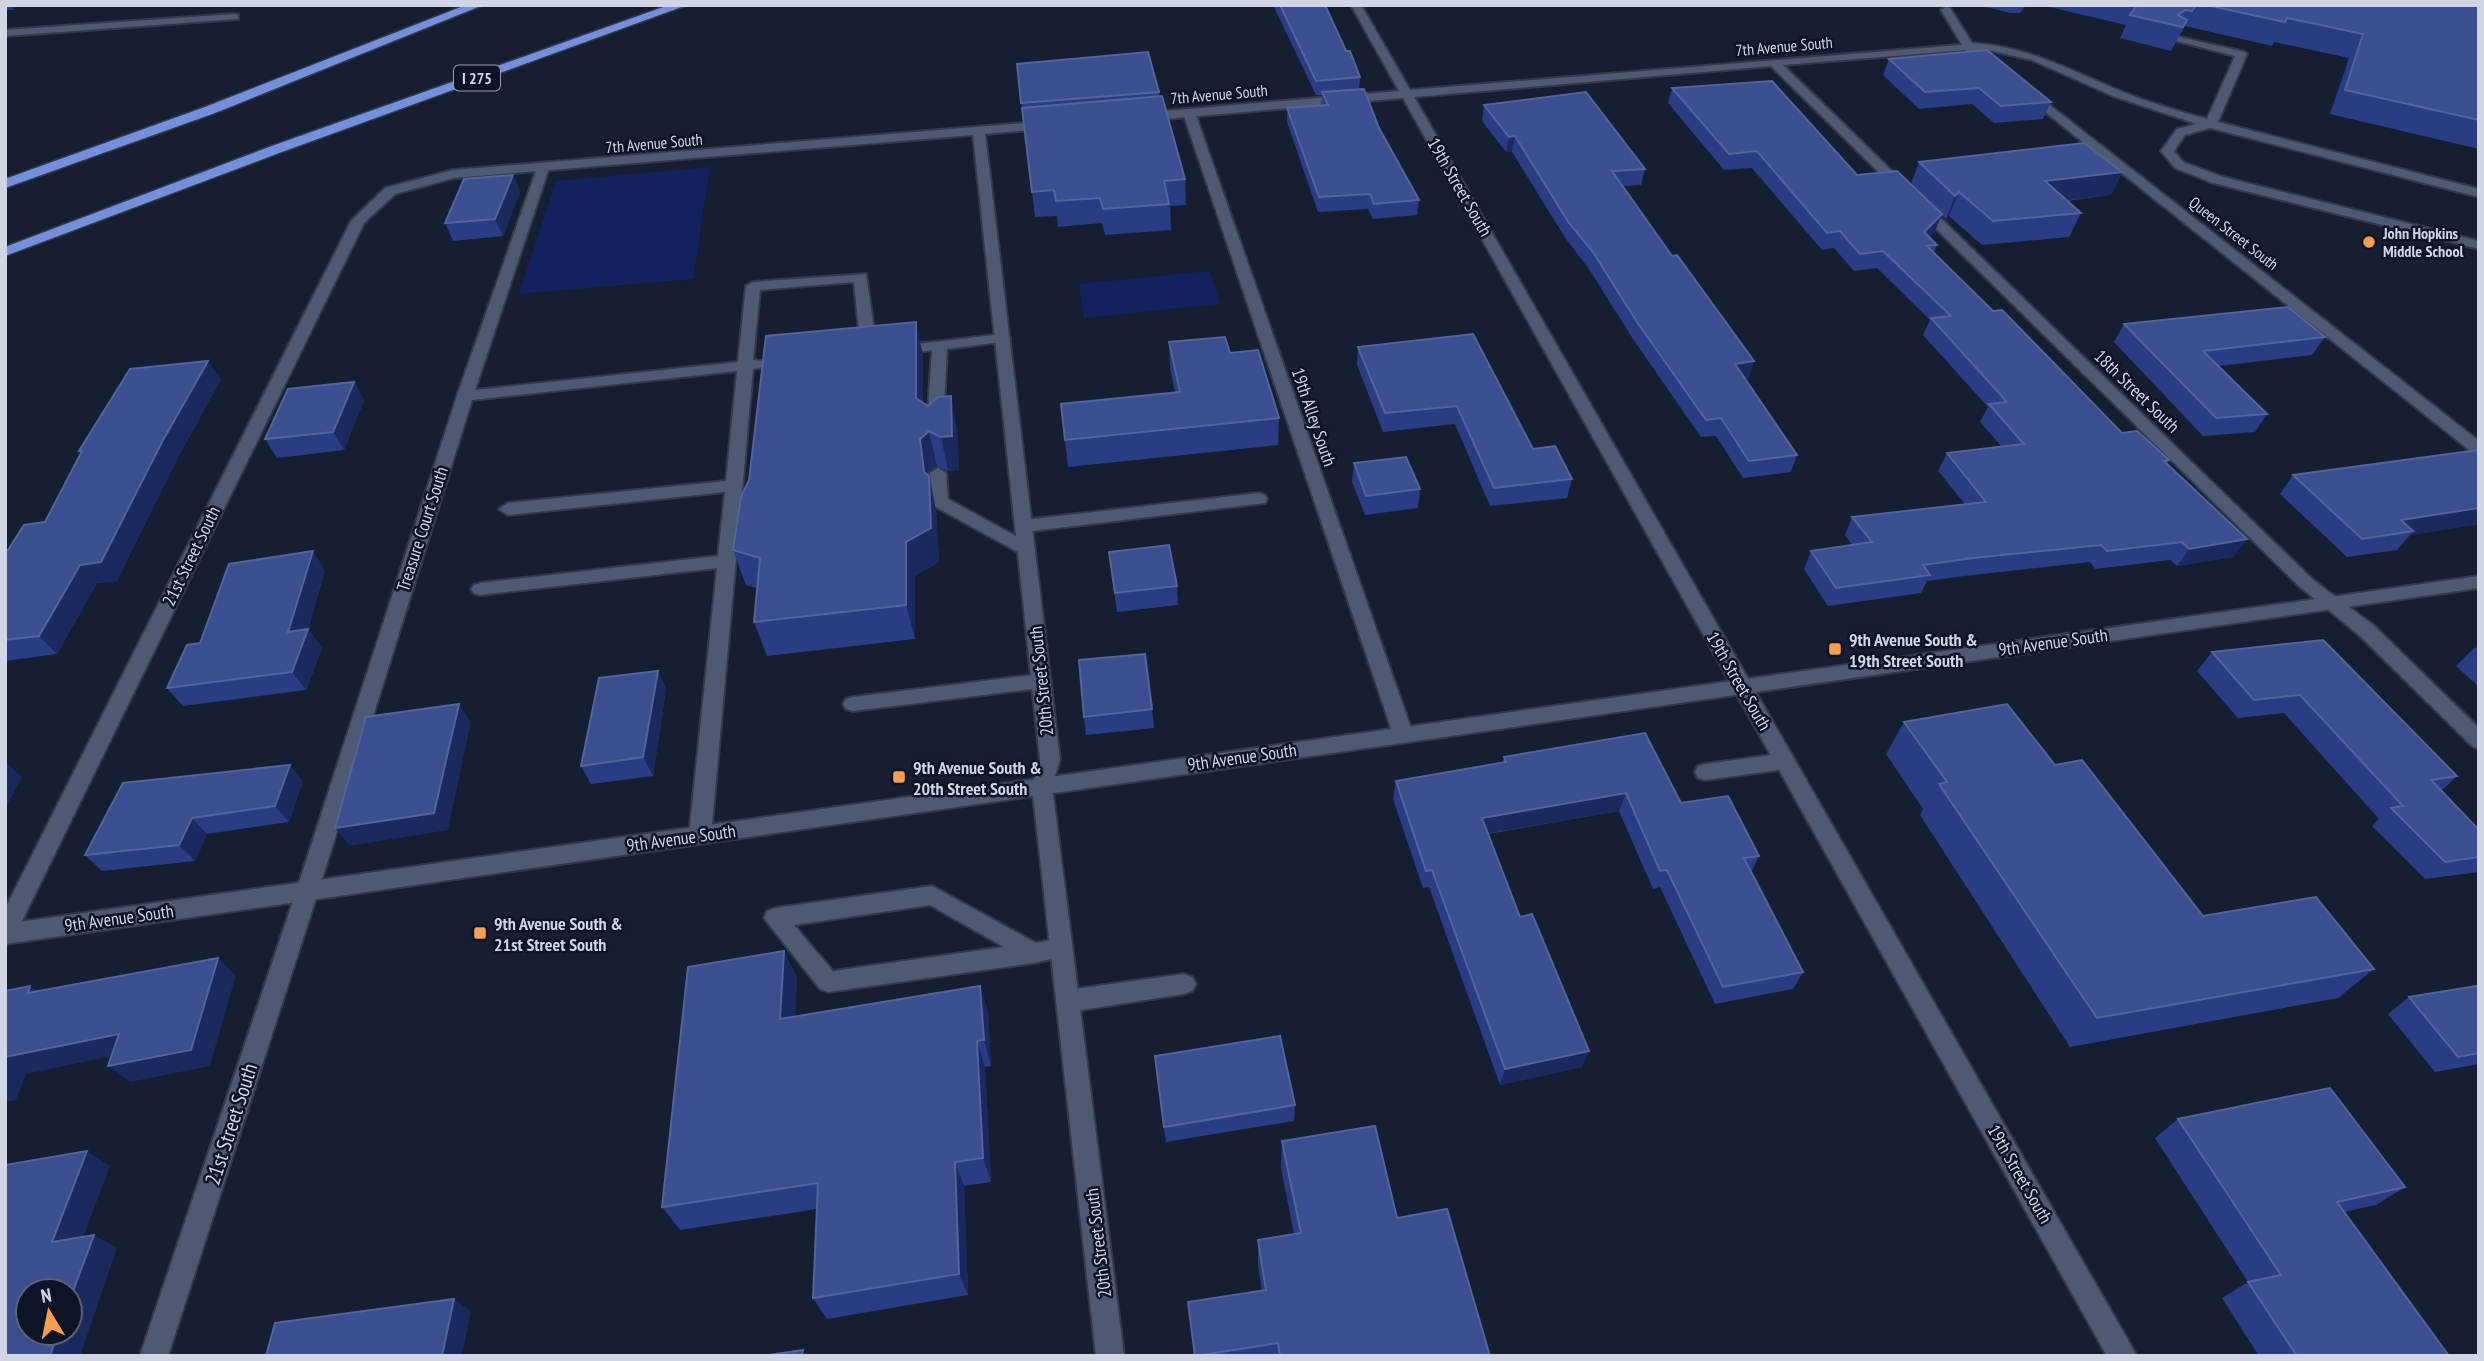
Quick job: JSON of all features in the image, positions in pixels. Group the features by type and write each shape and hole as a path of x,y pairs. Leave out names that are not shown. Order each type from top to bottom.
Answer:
{"highway":[{"path":"210,110 458,5"},
{"path":"5,184 210,110 477,5"},
{"name":"I 275","path":"5,252 274,150 681,5"},
{"path":"274,150 701,5"}],"street":[{"name":"19th Street South","path":"1356,5 2123,1356"},
{"path":"1946,10 1968,46 2001,71"},
{"path":"5,33 234,17"},
{"path":"2175,39 2241,54 2211,124 2181,132 2167,151 2179,165 2218,180 2479,245"},
{"name":"7th Avenue South","path":"1123,118 1773,62 1994,46 2024,53 2136,101 2211,124 2479,193"},
{"name":"18th Street South","path":"1773,62 2330,604 2365,629 2479,741"},
{"name":"Queen Street South","path":"2023,89 2479,449"},
{"name":"19th Alley South","path":"1189,113 1403,734"},
{"name":"7th Avenue South","path":"390,191 453,174 1056,124"},
{"name":"20th Street South","path":"979,131 1049,760 1042,786 1110,1356"},
{"name":"Treasure Court South","path":"307,892 465,396 543,168"},
{"name":"21st Street South","path":"5,933 358,221 390,191"},
{"path":"699,835 753,286 861,277 862,353 1003,338"},
{"path":"934,433 940,345"},
{"path":"465,396 774,363"},
{"path":"938,473 940,502 1026,549"},
{"path":"508,509 734,486"},
{"path":"1024,526 1259,499"},
{"path":"480,589 727,561"},
{"name":"9th Avenue South","path":"5,933 2479,582"},
{"path":"853,704 1041,681"},
{"path":"1705,772 1785,761"},
{"name":"21st Street South","path":"155,1356 307,892"},
{"path":"1034,953 932,895 775,918 828,982 1034,953 1061,948"},
{"path":"1068,1001 1184,984"}],"shaded area":[{"path":"710,167 693,279 519,294 556,181"},
{"path":"1210,271 1220,304 1084,318 1079,284"}],"building":[{"path":"1280,5 1325,5 1346,51 1350,51 1360,77 1316,81"},
{"path":"2137,5 2196,5 2192,11 2185,10 2178,15 2187,20 2183,27 2130,15"},
{"path":"2206,5 2479,5 2479,120 2345,90 2363,34 2287,18 2285,22"},
{"path":"1987,50 2051,102 2001,106 1979,88 1925,92 1889,59"},
{"path":"1148,52 1159,92 1021,103 1017,64"},
{"path":"1772,81 1857,175 1897,171 1942,214 1924,232 1937,245 1927,246 1993,311 2002,310 2122,433 2137,431 2169,460 2164,461 2247,539 2189,549 2182,542 2107,551 2101,545 1973,558 1923,565 1930,575 1836,588 1811,551 1872,542 1852,517 1986,502 1947,453 2024,444 1989,404 2007,402 1931,318 1951,316 1883,251 1860,254 1840,231 1827,233 1757,151 1729,154 1672,88"},
{"path":"1364,89 1379,128 1419,200 1374,204 1370,194 1319,197 1287,108 1328,105 1322,92"},
{"path":"1586,92 1645,169 1612,171 1672,256 1677,255 1754,361 1735,364 1797,455 1749,461 1721,418 1706,420 1637,322 1593,252 1569,223 1515,136 1509,137 1484,105"},
{"path":"1162,96 1185,179 1164,181 1169,204 1103,209 1100,198 1056,201 1054,190 1032,192 1022,108"},
{"path":"2084,143 2122,172 2045,181 2081,213 1993,221 1959,192 1955,196 1919,162"},
{"path":"513,175 495,219 445,223 464,179"},
{"path":"2288,307 2325,337 2203,351 2267,414 2216,418 2124,324"},
{"path":"916,322 916,398 928,406 938,397 951,396 952,436 941,437 929,431 920,439 924,472 929,476 931,528 906,542 906,605 754,622 760,558 733,550 741,497 749,480 766,336"},
{"path":"1473,334 1533,449 1555,446 1572,479 1494,488 1457,406 1385,413 1358,347"},
{"path":"1225,337 1230,353 1258,350 1279,418 1065,440 1061,404 1180,392 1169,342"},
{"path":"208,361 162,442 101,562 80,565 39,636 5,640 5,551 24,525 45,522 82,451 79,451 130,369"},
{"path":"354,382 333,432 265,439 288,389"},
{"path":"2479,450 2479,508 2401,520 2413,531 2362,539 2293,475"},
{"path":"1406,457 1420,489 1366,496 1354,463"},
{"path":"1169,545 1177,586 1115,593 1109,552"},
{"path":"313,551 288,632 308,629 292,672 167,688 187,645 200,643 229,564"},
{"path":"2323,640 2457,776 2431,780 2479,830 2479,857 2445,862 2391,808 2403,806 2300,695 2254,700 2212,652"},
{"path":"1145,654 1152,709 1084,717 1079,660"},
{"path":"658,671 643,757 581,766 599,678"},
{"path":"459,704 434,813 335,828 366,717"},
{"path":"2007,704 2055,765 2082,760 2203,916 2316,897 2374,969 2097,1018 1939,784 1947,782 1904,722"},
{"path":"1645,733 1681,803 1728,796 1759,856 1744,858 1803,972 1723,987 1667,870 1660,871 1626,793 1482,818 1520,917 1532,914 1589,1051 1505,1069 1432,870 1426,871 1396,781 1506,762 1504,757"},
{"path":"290,765 275,806 192,818 179,845 85,855 123,783"},
{"path":"784,951 780,1019 980,986 984,1040 977,1041 983,1158 955,1162 959,1274 813,1298 818,1183 662,1207 688,967"},
{"path":"218,958 191,1050 108,1066 119,1034 5,1057 5,991 30,986 28,993"},
{"path":"2476,986 2479,989 2479,1053 2458,1057 2409,997"},
{"path":"1280,1036 1295,1105 1164,1127 1155,1056"},
{"path":"2330,1088 2405,1187 2337,1202 2449,1356 2297,1356 2248,1282 2281,1275 2178,1119"},
{"path":"1375,1126 1397,1218 1447,1209 1490,1356 1280,1356 1278,1343 1195,1356 1188,1302 1266,1290 1258,1240 1301,1233 1282,1141"},
{"path":"87,1151 52,1242 94,1235 78,1277 14,1277 14,1347 53,1347 50,1356 5,1356 5,1165"},
{"path":"454,1299 442,1356 266,1356 275,1323"},
{"path":"803,1350 802,1356 762,1356"}],"place":[{"name":"John Hopkins Middle School","path":"2369,242"},
{"name":"9th Avenue South & 19th Street South","path":"1835,649"},
{"name":"9th Avenue South & 20th Street South","path":"899,777"},
{"name":"9th Avenue South & 21st Street South","path":"480,933"}]}
